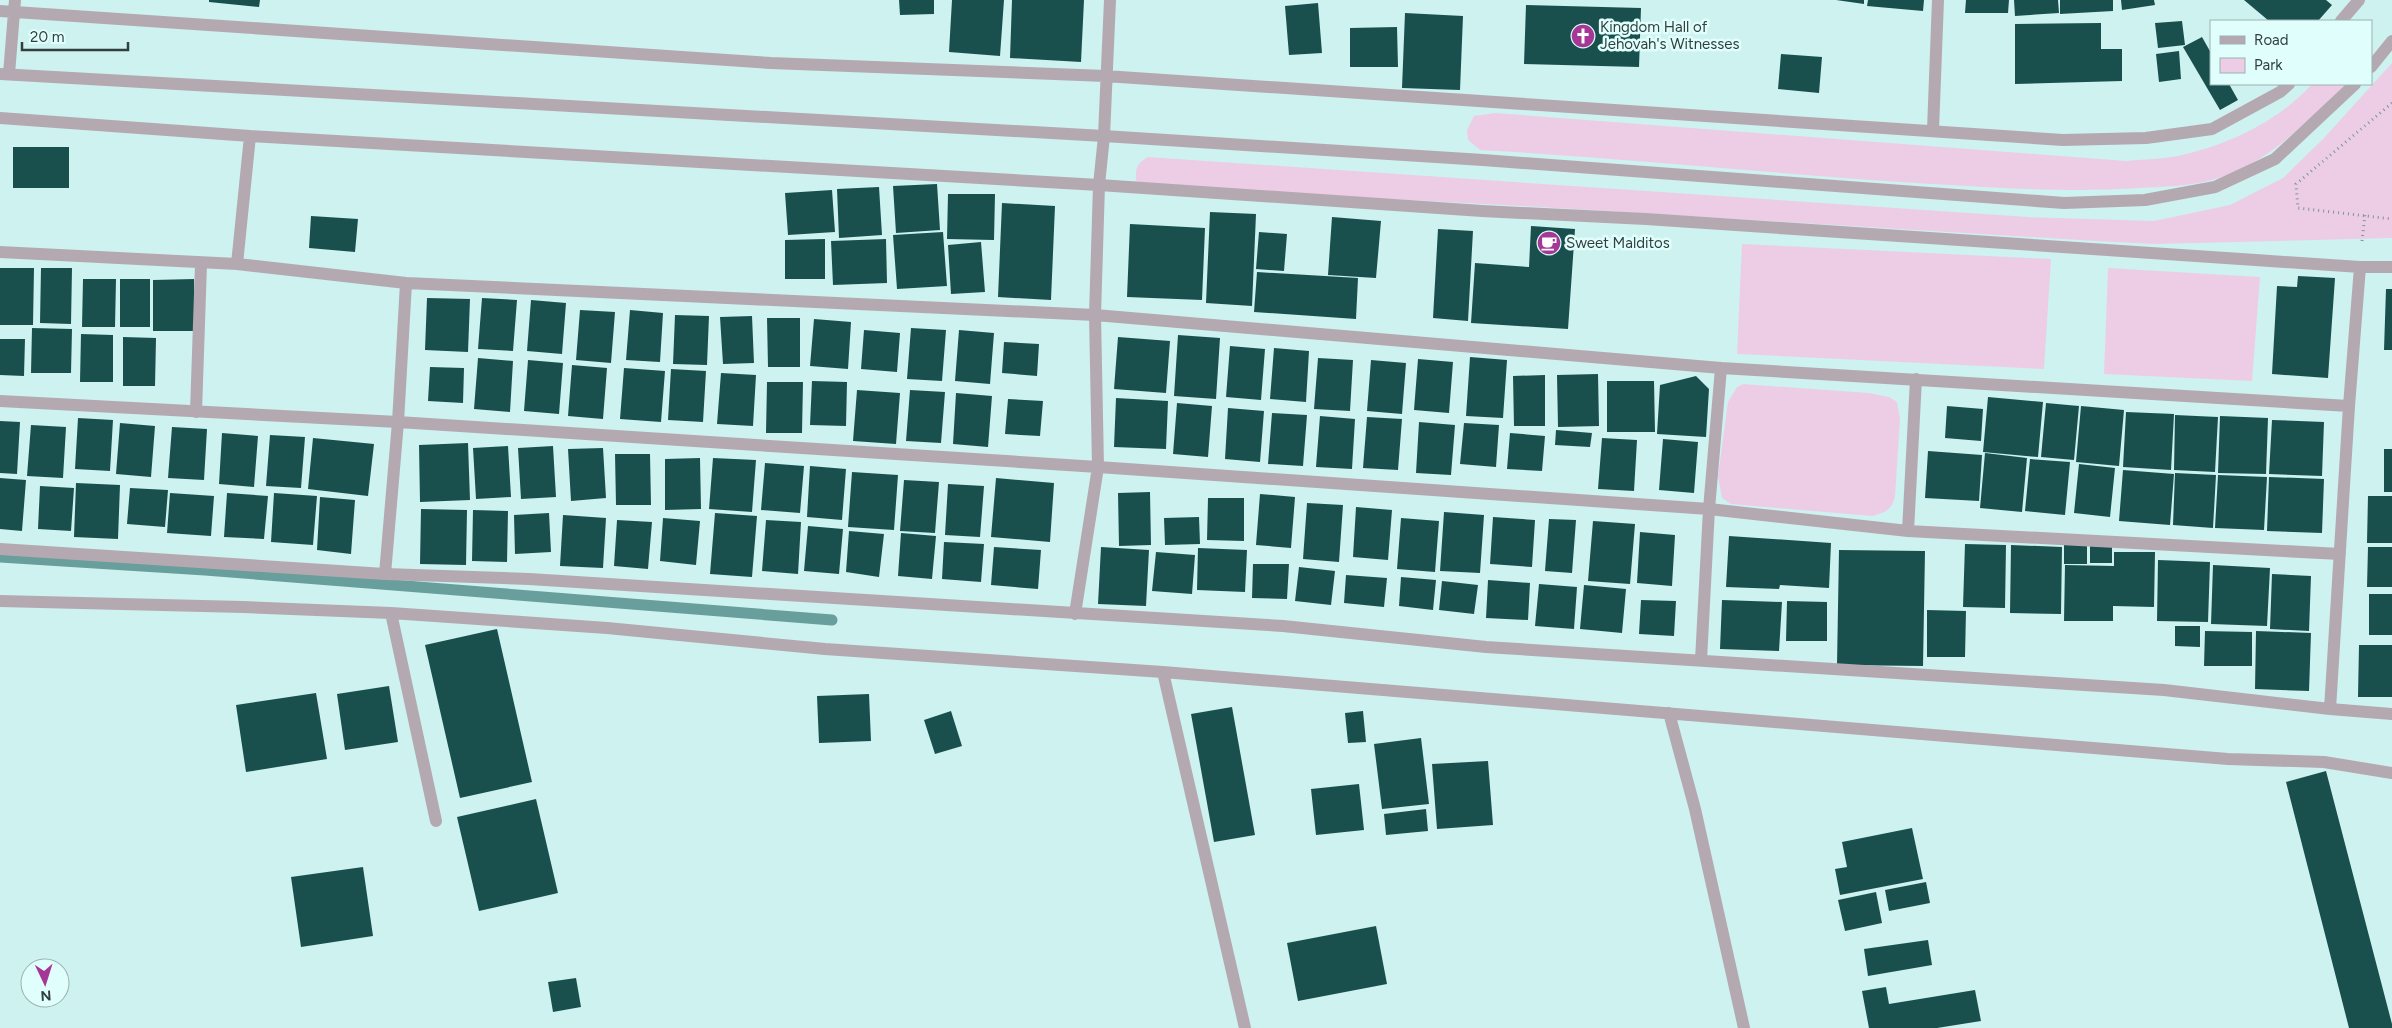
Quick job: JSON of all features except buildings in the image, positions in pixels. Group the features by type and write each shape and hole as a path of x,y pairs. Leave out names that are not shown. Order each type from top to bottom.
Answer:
{"street":[{"path":"1076,614 1098,467 1095,315 1099,185 1104,136 1105,76 1110,0"},
{"path":"1933,130 1938,0"},
{"path":"2342,20 2359,0"},
{"path":"15,6 4,74 1104,136 1483,160 2064,203 2145,200 2215,187 2275,158 2354,85"},
{"path":"0,11 15,6 771,63 1105,76 2063,140 2146,138 2212,129 2280,92 2288,85"},
{"path":"2372,66 2392,41"},
{"path":"0,118 250,136 1099,185 2360,267 2392,267"},
{"path":"236,264 250,136"},
{"path":"0,252 201,264 236,264 406,283 1095,315 1721,368 2349,406"},
{"path":"196,412 201,264"},
{"path":"2330,709 2349,406 2360,267"},
{"path":"385,574 398,422 406,283"},
{"path":"1701,660 1709,509 1721,368"},
{"path":"1908,531 1916,379"},
{"path":"0,400 398,422 1098,467 1709,509 1908,531 2340,554"},
{"path":"0,549 385,574 529,579 1283,626 1486,647 2164,690 2330,709 2392,714"},
{"path":"0,601 243,606 391,613 606,628 826,649 1163,672 2228,760 2324,762 2392,773"},
{"path":"391,613 436,820"},
{"path":"1163,672 1245,1028"},
{"path":"1669,713 1695,808 1744,1028"}],"path":[{"path":"2392,103 2296,184 2298,208 2392,219"}],"green space":[{"path":"2392,63 2392,238 2155,244 1522,206 1142,186 1136,180 1138,166 1148,157 2028,217 2154,221 2230,205 2283,178 2323,139"},
{"path":"2311,85 2345,85 2285,141 2250,164 2231,173 2212,180 2185,185 2116,189 2021,189 1832,177 1480,150 1468,140 1467,130 1474,116 1495,113 2126,161 2182,155 2207,148 2256,127 2272,118"},
{"path":"1742,244 2051,259 2044,369 1737,354"},
{"path":"2108,268 2260,277 2252,381 2104,374"},
{"path":"1743,384 1869,393 1889,397 1897,402 1900,419 1895,496 1890,507 1885,512 1872,516 1731,504 1722,498 1718,476 1728,402 1737,387"}],"waterway":[{"path":"0,557 205,570 832,620"}],"place":[{"name":"Kingdom Hall of Jehovah's Witnesses","path":"1583,36"},
{"name":"Sweet Malditos","path":"1549,243"}]}
